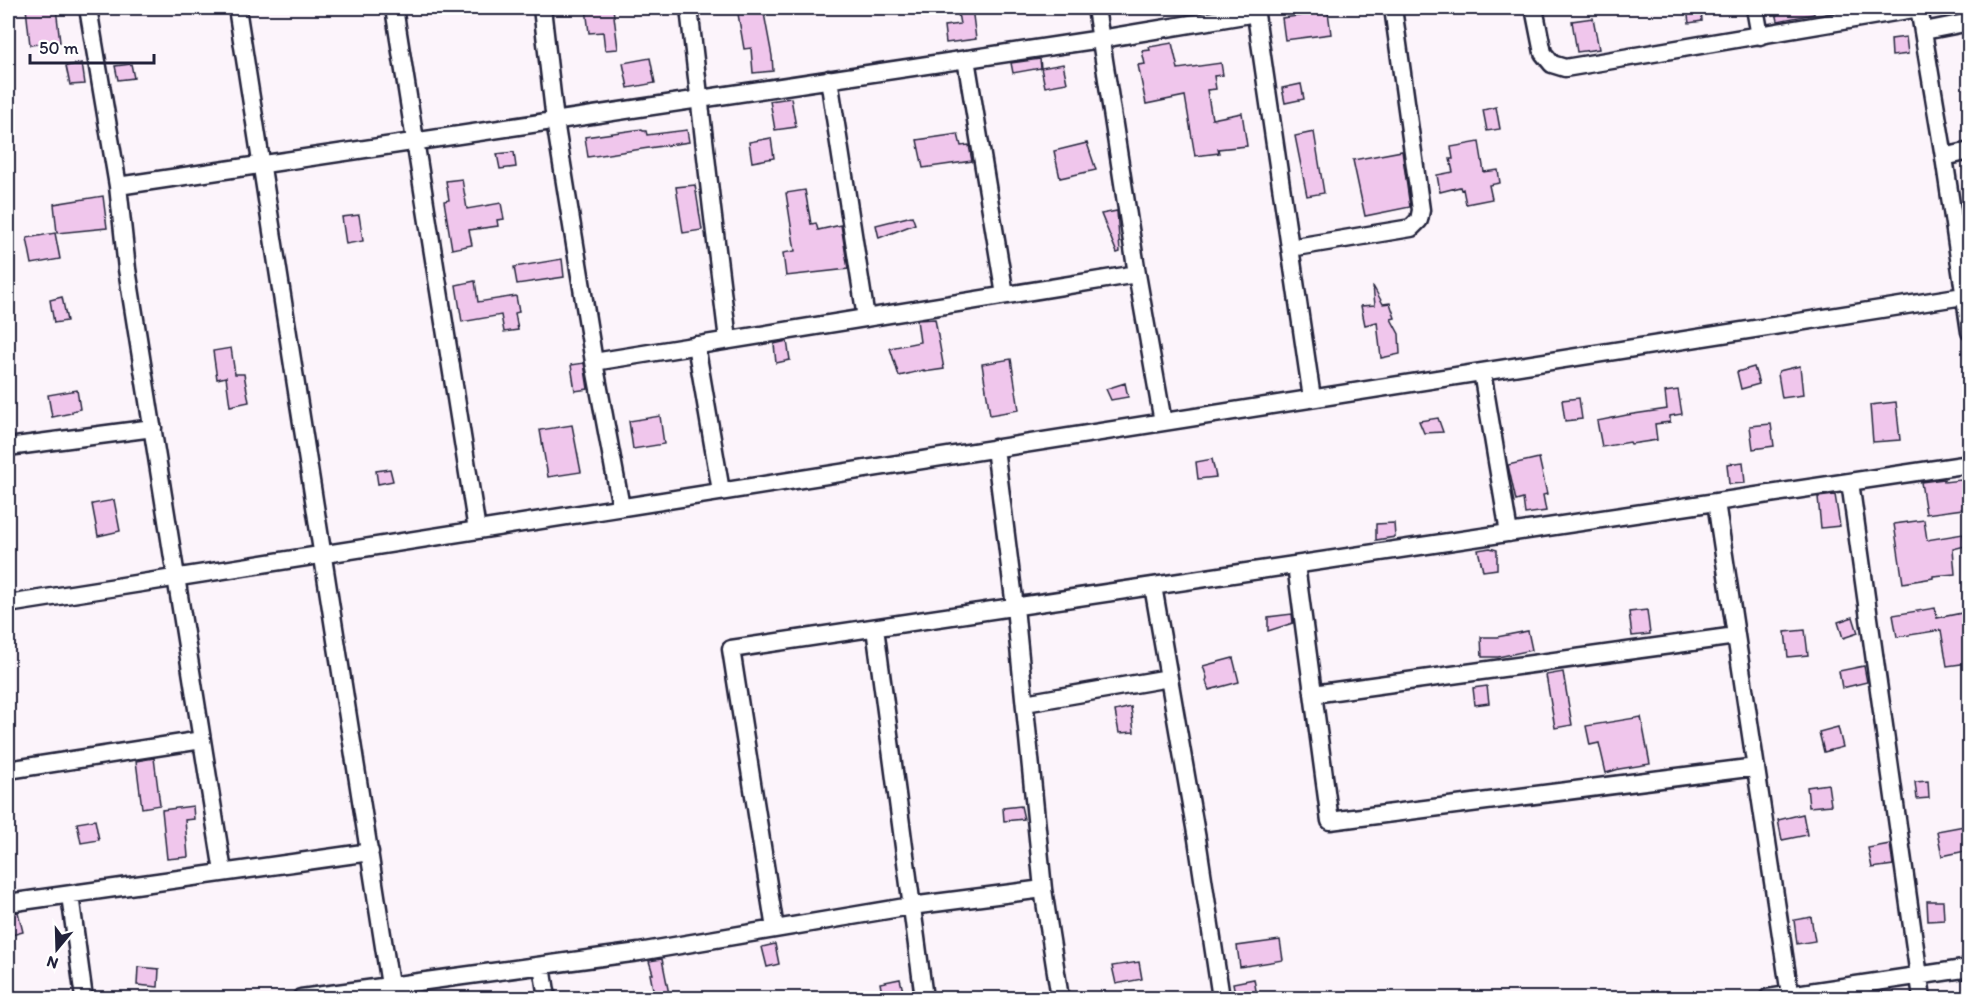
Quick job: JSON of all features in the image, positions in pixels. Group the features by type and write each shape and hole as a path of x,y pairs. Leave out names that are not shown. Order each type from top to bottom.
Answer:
{"street":[{"path":"88,8 118,186 127,268 223,872"},
{"path":"237,8 392,993"},
{"path":"394,8 477,530"},
{"path":"542,8 555,121 594,362 621,507"},
{"path":"689,8 728,340"},
{"path":"1096,8 1137,274 1163,422"},
{"path":"1290,248 1411,228 1419,220 1421,210 1393,8"},
{"path":"1534,8 1543,53 1552,64 1565,68 1919,8 1967,295 1970,332"},
{"path":"1755,8 1760,36"},
{"path":"118,186 1101,39 1255,10 1312,398"},
{"path":"1924,31 1970,22"},
{"path":"966,59 1005,295"},
{"path":"829,79 866,318"},
{"path":"1944,157 1970,151"},
{"path":"594,362 1137,274"},
{"path":"8,604 1967,295"},
{"path":"696,345 721,492"},
{"path":"1482,372 1509,533"},
{"path":"8,447 153,429"},
{"path":"995,448 1015,607 1043,889 1060,999"},
{"path":"775,929 731,650 1970,464"},
{"path":"1850,482 1922,999"},
{"path":"1716,502 1790,994"},
{"path":"1296,565 1330,821 1756,767"},
{"path":"1153,586 1197,840 1221,999"},
{"path":"875,628 924,999"},
{"path":"1313,694 1736,636"},
{"path":"1025,703 1168,678"},
{"path":"8,770 202,740"},
{"path":"8,903 370,852"},
{"path":"302,999 392,993 542,966 911,906 1043,889"},
{"path":"70,895 84,999"},
{"path":"542,966 547,999"},
{"path":"1768,999 1970,968"}],"building":[{"path":"26,8 56,8 60,42 30,45"},
{"path":"586,8 613,8 618,49 605,50 603,32 589,33"},
{"path":"737,8 763,8 773,71 753,73 751,48 744,49"},
{"path":"957,8 972,8 976,39 946,43 944,26 960,24"},
{"path":"1687,8 1701,8 1702,21 1689,23"},
{"path":"1775,8 1814,8 1814,14 1778,21"},
{"path":"1328,12 1331,34 1285,40 1282,18"},
{"path":"1593,18 1599,49 1577,52 1572,21"},
{"path":"1906,37 1908,54 1892,56 1891,39"},
{"path":"1172,43 1178,69 1221,63 1223,75 1214,76 1216,89 1207,90 1212,119 1242,113 1247,146 1218,149 1219,153 1195,156 1185,96 1146,104 1138,65 1145,64 1142,51 1150,50 1149,47"},
{"path":"650,58 655,83 628,88 623,63"},
{"path":"1040,59 1041,68 1013,73 1011,63"},
{"path":"82,63 85,84 70,85 66,66"},
{"path":"131,64 134,78 118,80 115,66"},
{"path":"1063,64 1067,83 1045,87 1041,68"},
{"path":"1301,84 1304,99 1285,103 1282,88"},
{"path":"791,98 796,127 775,130 770,101"},
{"path":"1496,107 1500,129 1487,131 1483,110"},
{"path":"642,129 647,135 687,130 689,142 588,157 585,137"},
{"path":"1314,132 1324,193 1307,196 1295,136"},
{"path":"958,134 961,146 969,145 972,161 923,168 917,140"},
{"path":"771,138 774,158 752,162 749,142"},
{"path":"1479,142 1484,172 1498,170 1500,183 1489,185 1492,199 1466,204 1463,189 1461,190 1460,187 1440,192 1437,175 1453,172 1450,159 1453,159 1451,147"},
{"path":"1087,143 1096,170 1060,178 1054,151"},
{"path":"1402,151 1410,207 1365,216 1353,160"},
{"path":"514,152 516,167 500,169 497,154"},
{"path":"462,179 467,209 501,203 504,219 497,220 498,226 469,230 472,245 452,249 444,201 449,200 446,181"},
{"path":"695,185 702,230 683,233 676,187"},
{"path":"805,190 811,224 816,223 818,230 841,225 848,269 786,276 783,253 795,251 786,193"},
{"path":"103,196 107,228 57,233 54,204"},
{"path":"1117,211 1120,252 1117,253 1101,214"},
{"path":"359,215 363,241 346,244 342,217"},
{"path":"912,216 915,224 879,238 876,225"},
{"path":"55,233 60,259 32,264 27,238"},
{"path":"562,259 564,277 517,284 514,267"},
{"path":"475,281 478,302 516,296 519,312 515,313 518,330 504,332 501,315 462,322 456,285"},
{"path":"1373,286 1383,304 1390,303 1395,318 1391,319 1399,334 1400,354 1381,358 1377,322 1365,325 1361,306 1375,305"},
{"path":"62,297 67,321 54,323 50,300"},
{"path":"935,319 944,369 924,372 924,370 899,376 890,348 920,342 917,320"},
{"path":"787,341 790,360 776,363 774,344"},
{"path":"231,348 235,374 244,374 249,402 230,406 226,377 217,379 213,351"},
{"path":"1011,359 1019,410 990,415 982,364"},
{"path":"584,363 588,389 575,391 571,365"},
{"path":"1800,366 1803,395 1782,398 1779,371"},
{"path":"1754,367 1759,384 1741,389 1737,372"},
{"path":"1125,383 1128,397 1111,400 1106,389"},
{"path":"77,390 80,409 52,417 48,395"},
{"path":"1678,390 1682,414 1670,416 1670,422 1655,424 1657,440 1602,447 1597,421 1667,409 1665,392"},
{"path":"1579,398 1582,419 1565,421 1562,400"},
{"path":"1896,402 1900,440 1873,442 1870,405"},
{"path":"660,416 664,444 633,449 629,421"},
{"path":"1438,418 1443,432 1424,433 1419,421"},
{"path":"1771,424 1774,446 1753,449 1750,426"},
{"path":"572,425 581,472 548,477 540,430"},
{"path":"1539,458 1547,494 1543,495 1546,511 1525,514 1523,499 1516,501 1508,465"},
{"path":"1212,459 1216,477 1198,479 1196,462"},
{"path":"1743,462 1745,483 1729,484 1727,464"},
{"path":"390,469 393,481 378,484 376,471"},
{"path":"1944,479 1944,482 1970,479 1970,508 1926,514 1921,482"},
{"path":"1835,495 1840,526 1821,528 1818,497"},
{"path":"114,500 120,531 98,536 92,504"},
{"path":"1924,520 1927,540 1963,534 1965,546 1953,549 1955,574 1903,583 1894,524"},
{"path":"1394,523 1395,537 1376,540 1376,524"},
{"path":"1490,548 1497,550 1497,569 1483,571 1478,550"},
{"path":"1935,608 1937,618 1962,613 1968,663 1947,666 1941,630 1897,637 1893,615"},
{"path":"1647,610 1650,634 1632,636 1629,612"},
{"path":"1292,614 1293,623 1268,631 1268,617"},
{"path":"1853,617 1858,633 1843,638 1838,622"},
{"path":"1805,630 1808,655 1788,657 1785,632"},
{"path":"1528,631 1532,650 1498,657 1482,657 1481,637 1497,637"},
{"path":"1233,658 1239,682 1209,690 1203,666"},
{"path":"1864,666 1867,682 1842,688 1839,671"},
{"path":"1563,672 1572,725 1555,728 1546,675"},
{"path":"1487,686 1489,703 1475,705 1473,688"},
{"path":"1131,707 1134,732 1119,733 1115,711"},
{"path":"1641,717 1650,764 1606,773 1599,743 1590,745 1586,726"},
{"path":"1838,727 1843,747 1824,752 1819,732"},
{"path":"154,758 160,805 142,808 136,761"},
{"path":"1928,781 1929,798 1917,799 1915,782"},
{"path":"1828,784 1831,805 1809,807 1807,787"},
{"path":"193,806 194,819 185,820 188,857 167,859 162,810"},
{"path":"1021,806 1024,819 1004,821 1003,808"},
{"path":"1803,814 1807,835 1782,840 1778,820"},
{"path":"95,820 99,840 81,843 77,823"},
{"path":"1970,825 1970,850 1942,856 1937,831"},
{"path":"1890,844 1893,865 1872,868 1868,848"},
{"path":"1927,901 1943,901 1944,920 1928,921"},
{"path":"18,912 23,932 8,936 8,915"},
{"path":"1811,917 1815,941 1797,944 1794,920"},
{"path":"1280,940 1283,960 1240,967 1237,946"},
{"path":"775,944 779,964 767,967 762,947"},
{"path":"662,959 670,999 655,999 650,974 653,974 649,961"},
{"path":"1139,962 1142,979 1116,984 1112,966"},
{"path":"138,967 159,969 158,987 137,985"},
{"path":"900,979 905,999 883,999 880,983"},
{"path":"1254,979 1257,996 1236,999 1233,983"}]}
